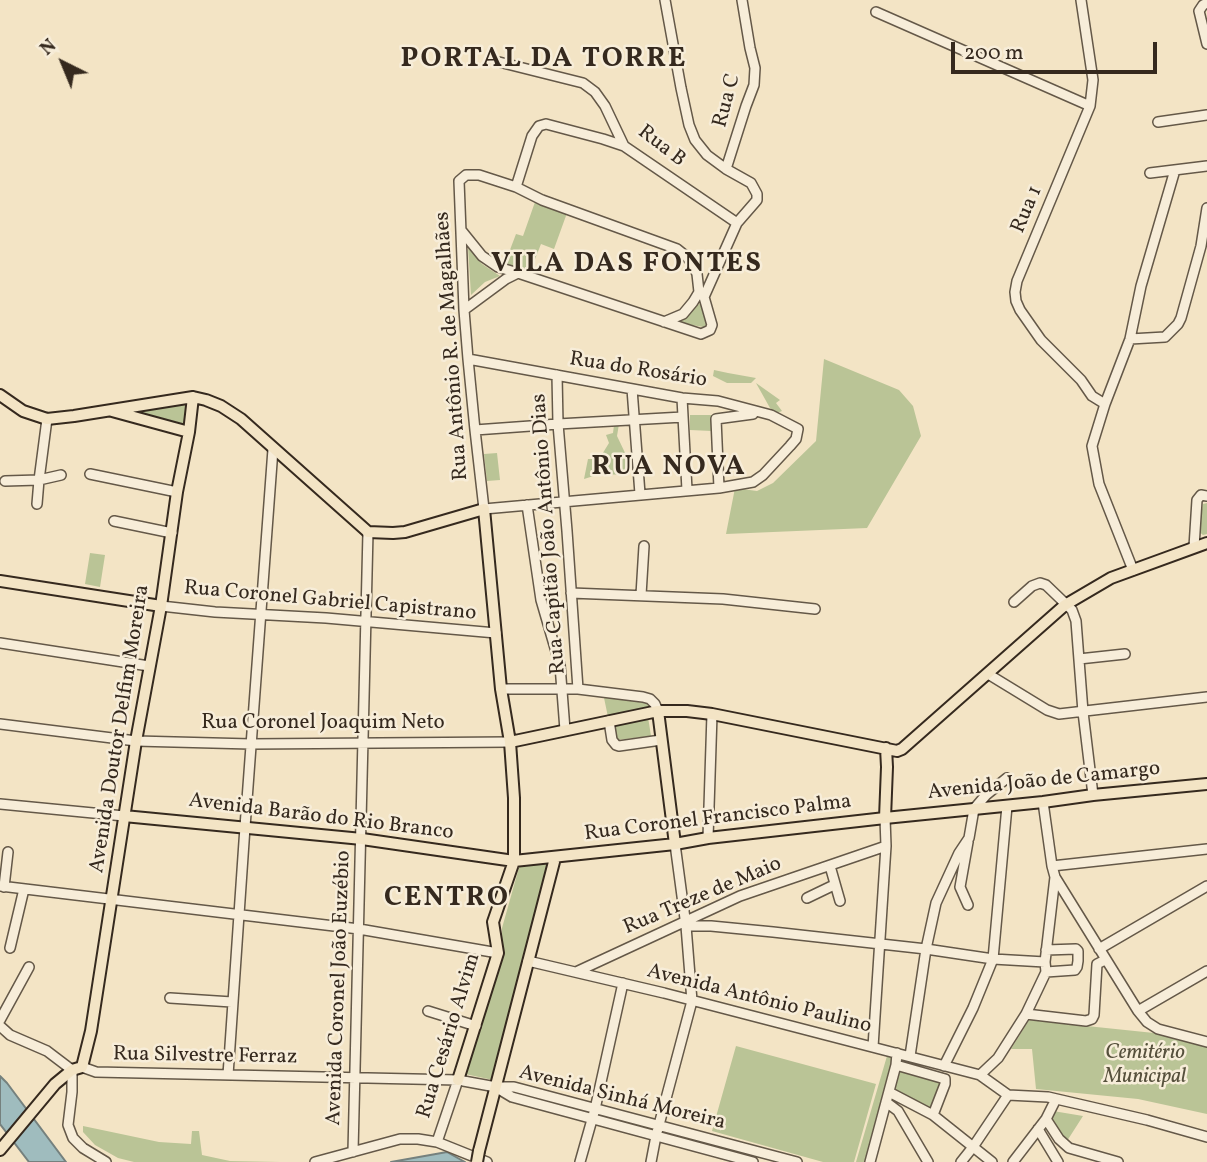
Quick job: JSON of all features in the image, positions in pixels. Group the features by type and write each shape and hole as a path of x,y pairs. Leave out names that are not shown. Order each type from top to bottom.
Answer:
{"main road":[{"path":"0,395 23,411 47,419 193,397 206,400 241,419 368,532 405,532 484,509"},
{"name":"Avenida Doutor Delfim Moreira","path":"77,1068 91,1031 193,397"},
{"path":"110,410 189,432"},
{"name":"Rua Cesário Alvim","path":"458,1080 498,953 493,922 513,861 514,798 510,742 501,689 484,509"},
{"path":"510,742 658,711 687,711 897,751 906,747 1065,604 1102,583 1207,542"},
{"path":"0,581 161,606"},
{"path":"658,711 676,844"},
{"path":"885,818 886,748"},
{"name":"Avenida João de Camargo","path":"885,818 1207,784"},
{"name":"Avenida Barão do Rio Branco","path":"124,816 362,839 513,861 555,858"},
{"name":"Rua Coronel Francisco Palma","path":"555,858 885,818"},
{"path":"478,1156 555,858"},
{"path":"2,1147 55,1084 77,1068"}],"street":[{"path":"664,322 683,314 702,294 737,223 757,200 751,183 707,155 695,140 681,88 665,0"},
{"name":"Rua C","path":"726,169 754,85 755,68 741,0"},
{"name":"Rua 1","path":"1081,0 1093,80 1090,107 1017,281 1015,292 1020,310 1041,340 1081,380 1092,396 1105,404"},
{"path":"1205,4 1199,11 1207,44"},
{"path":"876,12 1090,107"},
{"name":"Rua B","path":"499,62 583,83 595,92 605,106 624,146 737,223"},
{"path":"1158,122 1207,115"},
{"path":"461,230 482,256 498,267 701,334 710,330 712,325 693,264 677,249 542,200 516,187 532,136 539,126 546,124 624,146"},
{"path":"1150,173 1207,166"},
{"path":"1133,570 1099,484 1092,446 1130,339 1141,286 1175,170"},
{"name":"Rua Antônio R. de Magalhães","path":"484,509 464,310 459,181 466,175 479,175 516,187"},
{"path":"1130,339 1165,337 1174,330 1181,318 1201,246 1207,208"},
{"path":"464,310 518,273"},
{"name":"Rua do Rosário","path":"468,359 682,398 718,401 771,415 798,429 796,439 754,482 719,488"},
{"name":"Rua Capitão João Antônio Dias","path":"557,376 558,424 578,689"},
{"path":"632,389 640,494"},
{"path":"682,398 687,491"},
{"path":"484,509 719,488 716,419 759,413"},
{"path":"475,430 683,417"},
{"path":"37,504 47,419"},
{"path":"228,1075 244,827 274,449"},
{"path":"90,474 177,492"},
{"path":"5,481 39,480 61,475"},
{"path":"1194,547 1197,500 1201,495 1207,496"},
{"path":"527,505 541,600 560,664 565,730"},
{"path":"114,521 172,533"},
{"name":"Avenida Coronel João Euzébio","path":"352,1152 368,532"},
{"path":"641,595 644,546"},
{"path":"1014,601 1040,583 1046,585 1072,610 1076,621 1093,795"},
{"path":"571,593 723,598 814,609"},
{"name":"Rua Coronel Gabriel Capistrano","path":"161,606 496,633"},
{"path":"0,643 149,666"},
{"path":"1079,659 1125,654"},
{"path":"988,674 1047,710 1059,714 1207,697"},
{"path":"501,689 578,689 643,697 650,699 658,711"},
{"path":"708,838 712,714"},
{"path":"609,721 612,740 619,747 661,740"},
{"name":"Rua Coronel Joaquim Neto","path":"0,724 136,741 251,744 510,742"},
{"path":"968,905 960,887 974,809 1007,778"},
{"path":"1026,1014 1086,1021 1092,1019 1101,962 1100,949 1055,877 1043,802"},
{"path":"0,804 124,816"},
{"path":"944,1066 973,1008 993,959 1007,806"},
{"path":"873,1048 886,846 885,818"},
{"path":"910,1056 926,949 936,903 959,852 969,838"},
{"path":"651,1162 692,1001 676,844"},
{"name":"Rua Treze de Maio","path":"576,972 740,896 886,846"},
{"path":"1052,866 1207,849"},
{"path":"8,852 2,887 359,929 498,953"},
{"path":"830,866 840,901"},
{"path":"1055,877 1046,967 1026,1014 998,1058 980,1075 1008,1095 1048,1097 1207,1137"},
{"path":"807,898 834,885"},
{"path":"945,886 960,887"},
{"path":"1100,949 1207,886"},
{"path":"10,948 24,889"},
{"path":"685,923 926,949 1046,967 1075,970 1077,967 1076,949 1046,950"},
{"name":"Avenida Antônio Paulino","path":"528,961 980,1075"},
{"path":"1078,961 1101,962"},
{"path":"1101,962 1147,1022 1158,1029 1207,1042"},
{"path":"0,1020 29,967"},
{"path":"1138,1012 1207,971"},
{"path":"580,1162 623,983"},
{"path":"170,998 232,1002"},
{"path":"428,1011 476,1026"},
{"path":"0,1026 10,1035 77,1068 68,1125 73,1138 83,1148 106,1162"},
{"path":"870,1162 897,1053"},
{"path":"896,1065 945,1079 933,1115"},
{"name":"Rua Silvestre Ferraz","path":"77,1068 96,1072 458,1080 495,1087"},
{"name":"Rua Cesário Alvim","path":"437,1142 458,1080"},
{"name":"Avenida Sinhá Moreira","path":"495,1087 514,1087 656,1136 753,1162"},
{"path":"961,1162 1008,1095"},
{"path":"887,1097 933,1115 992,1162"},
{"path":"887,1097 928,1162"},
{"path":"1013,1162 1046,1119 1056,1099"},
{"name":"Avenida Sinhá Moreira","path":"593,1113 659,1126 797,1162"},
{"path":"880,1121 894,1116 902,1117"},
{"path":"1046,1119 1069,1148 1118,1162"},
{"path":"1038,1129 1058,1162"},
{"path":"315,1162 400,1139 437,1142 487,1162"},
{"path":"710,1151 713,1140"}],"green space":[{"path":"535,202 567,213 554,249 541,244 530,272 505,263 516,234 523,236"},
{"path":"468,247 482,264 500,276 485,282 471,295"},
{"path":"703,301 708,328 677,322"},
{"path":"824,359 899,390 913,406 921,436 867,528 726,534 735,488 757,491 773,483 816,441"},
{"path":"714,370 756,378 751,383 727,383 713,376"},
{"path":"756,383 780,400 776,403 782,411 777,413 770,408"},
{"path":"188,403 185,424 126,409"},
{"path":"690,415 713,415 712,431 690,430"},
{"path":"619,424 617,436 627,457 627,475 600,474 584,479 588,459 601,456 609,443 606,435 613,433 614,425"},
{"path":"497,453 500,480 487,481 484,454"},
{"path":"1207,503 1207,534 1203,535 1198,531 1203,504"},
{"path":"90,553 105,555 100,587 85,584"},
{"path":"603,693 651,705 651,707 608,717"},
{"path":"648,717 651,736 617,740 614,723"},
{"path":"549,863 493,1080 465,1074 502,949 502,928 520,864"},
{"name":"Cemitério Municipal","path":"1029,1020 1154,1033 1207,1046 1207,1114 1138,1099 1036,1089 1032,1049 1011,1049"},
{"path":"736,1046 876,1084 854,1162 823,1162 712,1131"},
{"path":"887,1056 896,1058 868,1162 856,1162"},
{"path":"899,1069 942,1082 933,1109 893,1090"},
{"path":"1053,1111 1083,1116 1067,1141 1057,1130"},
{"path":"83,1126 159,1142 191,1144 192,1131 199,1131 202,1155 230,1161 280,1162 134,1162 118,1158 95,1145 83,1132"}],"water":[{"path":"0,1076 66,1162 29,1162 0,1124"},
{"path":"447,1152 465,1162 391,1162"}],"district":[{"name":"PORTAL DA TORRE","path":"544,61"},
{"name":"VILA DAS FONTES","path":"627,266"},
{"name":"RUA NOVA","path":"669,469"},
{"name":"CENTRO","path":"447,900"}]}
